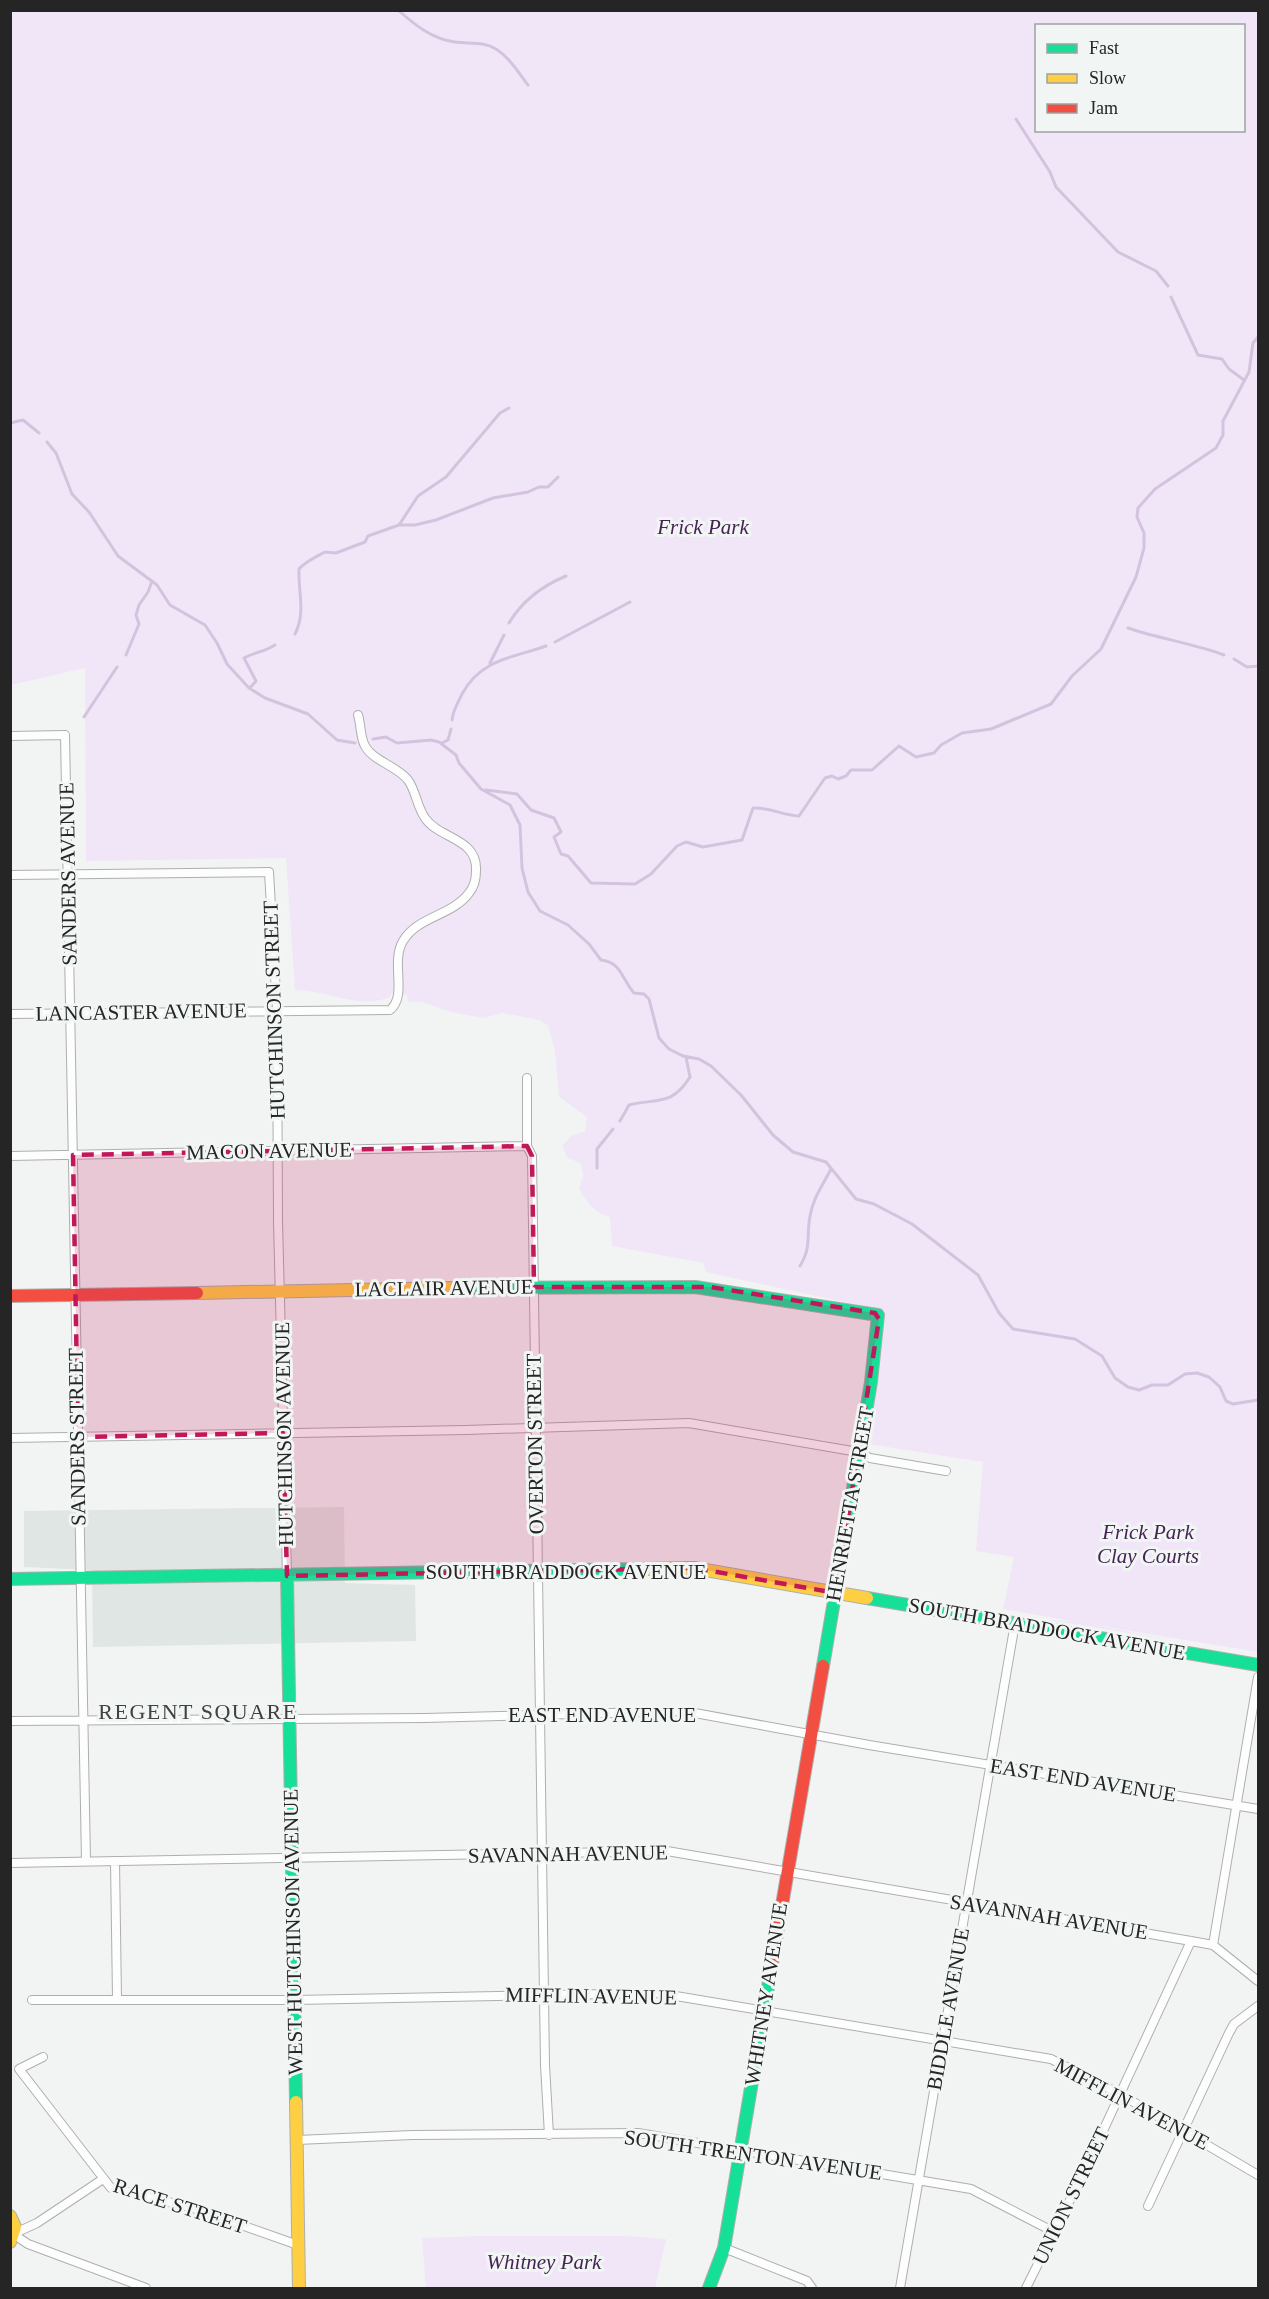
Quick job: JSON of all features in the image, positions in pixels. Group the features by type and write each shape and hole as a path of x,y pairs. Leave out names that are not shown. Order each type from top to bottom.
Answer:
{"street":[{"name":"LANCASTER AVENUE","path":"10,1014 277,1010 379,1012 390,1010 397,1004 399,994 397,957 403,941 416,926 439,916 470,892 476,877 477,864 463,843 425,819 407,779 366,747 358,715"},
{"name":"SANDERS AVENUE","path":"10,736 65,735 71,1013"},
{"name":"HUTCHINSON STREET","path":"68,874 269,872 277,1010 282,1291"},
{"path":"10,875 68,874"},
{"name":"SANDERS STREET","path":"71,1013 86,1861"},
{"name":"OVERTON STREET","path":"527,1078 533,1149 533,1358 544,1854 545,2065 549,2135"},
{"name":"MACON AVENUE","path":"10,1156 533,1149"},
{"name":"LACLAIR AVENUE","path":"10,1296 534,1287 710,1287 874,1313"},
{"name":"HUTCHINSON AVENUE","path":"282,1291 287,1576"},
{"name":"HENRIETTA STREET","path":"816,1697 836,1593 879,1318 874,1313"},
{"path":"10,1438 466,1430 689,1423 858,1452 870,1458 946,1471"},
{"name":"SOUTH BRADDOCK AVENUE","path":"10,1580 694,1568 1258,1665"},
{"name":"WEST HUTCHINSON AVENUE","path":"287,1576 299,2289"},
{"name":"BIDDLE AVENUE","path":"900,2289 1015,1623"},
{"path":"1258,1677 1213,1946 1258,1981"},
{"name":"WHITNEY AVENUE","path":"709,2289 724,2248 816,1697"},
{"name":"EAST END AVENUE","path":"10,1721 289,1717 425,1718 541,1713 684,1711 1258,1809"},
{"name":"SAVANNAH AVENUE","path":"10,1863 667,1851 1213,1946"},
{"path":"115,1861 117,1998"},
{"name":"UNION STREET","path":"1026,2289 1083,2174 1191,1941"},
{"name":"MIFFLIN AVENUE","path":"32,2000 117,1998 295,2000 546,1993 658,1993 1051,2060 1184,2129 1258,2175"},
{"path":"1148,2206 1229,2033 1234,2024 1258,2006"},
{"path":"43,2057 19,2069 99,2170 103,2179"},
{"name":"SOUTH TRENTON AVENUE","path":"297,2140 412,2135 638,2133 971,2189 1054,2232"},
{"name":"RACE STREET","path":"12,2238 103,2179 111,2188 193,2208 298,2244"},
{"path":"10,2216 15,2227 12,2238 146,2288"},
{"path":"724,2248 808,2286"}],"highlighted area":[{"path":"527,1146 532,1156 534,1287 710,1287 875,1313 879,1319 836,1593 694,1568 287,1576 283,1433 78,1437 73,1155"}],"shaded area":[{"name":"REGENT SQUARE","path":"344,1507 345,1583 415,1585 416,1641 93,1647 92,1570 24,1567 24,1511"}],"green space":[{"name":"Frick Park","path":"11,11 1258,11 1258,1652 1094,1625 1172,1640 1041,1619 1075,1622 1003,1609 1014,1557 976,1551 983,1462 868,1444 885,1311 706,1272 703,1263 612,1246 610,1217 595,1210 585,1198 579,1189 583,1176 581,1164 567,1157 562,1146 571,1136 585,1131 587,1117 559,1097 555,1051 548,1026 540,1020 502,1013 484,1018 450,1012 423,1002 409,1002 407,995 391,994 390,997 366,1001 295,990 286,858 86,861 85,668 11,685"},
{"name":"Whitney Park","path":"625,2236 666,2239 655,2288 426,2288 422,2238"}],"waterway":[{"path":"398,10 431,35 455,42 491,46 510,61 528,85"},
{"path":"1016,119 1050,172 1056,187 1118,252 1156,271 1168,286"},
{"path":"1171,297 1198,355 1222,359 1229,369 1244,380"},
{"path":"486,790 517,794 531,810 554,818 561,832 554,837 561,854 568,856 591,883 635,884 651,874 677,846 686,842 703,847 742,840 753,808 799,816 825,778 832,776 838,779 846,776 851,770 872,770 899,746 916,757 934,753 941,745 962,733 991,729 1051,704 1072,676 1101,649 1136,577 1144,548 1144,533 1137,517 1138,508 1155,489 1216,448 1223,435 1223,421 1249,372 1253,343 1258,337"},
{"path":"399,525 418,496 446,477 500,413 509,408"},
{"path":"10,423 23,420 39,433"},
{"path":"47,442 56,453 72,494 89,512 118,556 157,585 170,605 205,625 227,664 249,688 265,698 308,714 337,740 355,743"},
{"path":"295,634 301,610 299,569 311,559 325,552 336,553 365,542 368,536 399,525 415,525 436,520 493,498 548,487 558,477"},
{"path":"509,623 533,595 566,576"},
{"path":"126,655 139,624 136,615 139,605 152,581"},
{"path":"555,642 630,602"},
{"path":"1128,628 1224,655"},
{"path":"490,663 504,635"},
{"path":"250,688 256,681 244,658 275,645"},
{"path":"452,720 462,694 478,673 498,661 546,646"},
{"path":"1234,659 1247,667 1258,666"},
{"path":"84,717 117,667"},
{"path":"442,743 448,740 451,729"},
{"path":"373,739 386,737 397,743 431,740 439,742 456,755 459,763 481,789 510,805 520,825 522,868 528,892 540,911 568,925 589,944 601,960 608,961 617,968 634,993 644,994 649,999 659,1038 669,1049 683,1056 699,1059 711,1066 741,1095 773,1135 793,1152 826,1162 856,1199 874,1204 912,1224 978,1275 999,1313 1013,1329 1075,1339 1102,1356 1115,1378 1128,1387 1139,1390 1152,1385 1168,1385 1185,1374 1197,1373 1209,1377 1220,1387 1226,1401 1233,1404 1258,1400"},
{"path":"620,1121 629,1105 664,1099 677,1093 690,1077 686,1057"},
{"path":"597,1168 597,1149 613,1129"},
{"path":"800,1266 807,1247 811,1209 831,1169"}],"traffic: fast":[{"path":"452,1288 695,1287 878,1315 871,1382 823,1666"},
{"path":"10,1579 644,1569"},
{"path":"287,1576 296,2102"},
{"path":"867,1598 1258,1665"},
{"path":"709,2288 724,2248 770,1975"}],"traffic: slow":[{"path":"197,1293 452,1288"},
{"path":"644,1569 694,1568 867,1598"},
{"path":"296,2102 299,2288"},
{"path":"10,2216 15,2227 10,2242"}],"traffic: jam":[{"path":"10,1296 197,1293"},
{"path":"770,1975 823,1666"}],"district":[{"name":"REGENT SQUARE","path":"198,1711"}],"park label":[{"name":"Frick Park Clay Courts","path":"1148,1544"}]}
